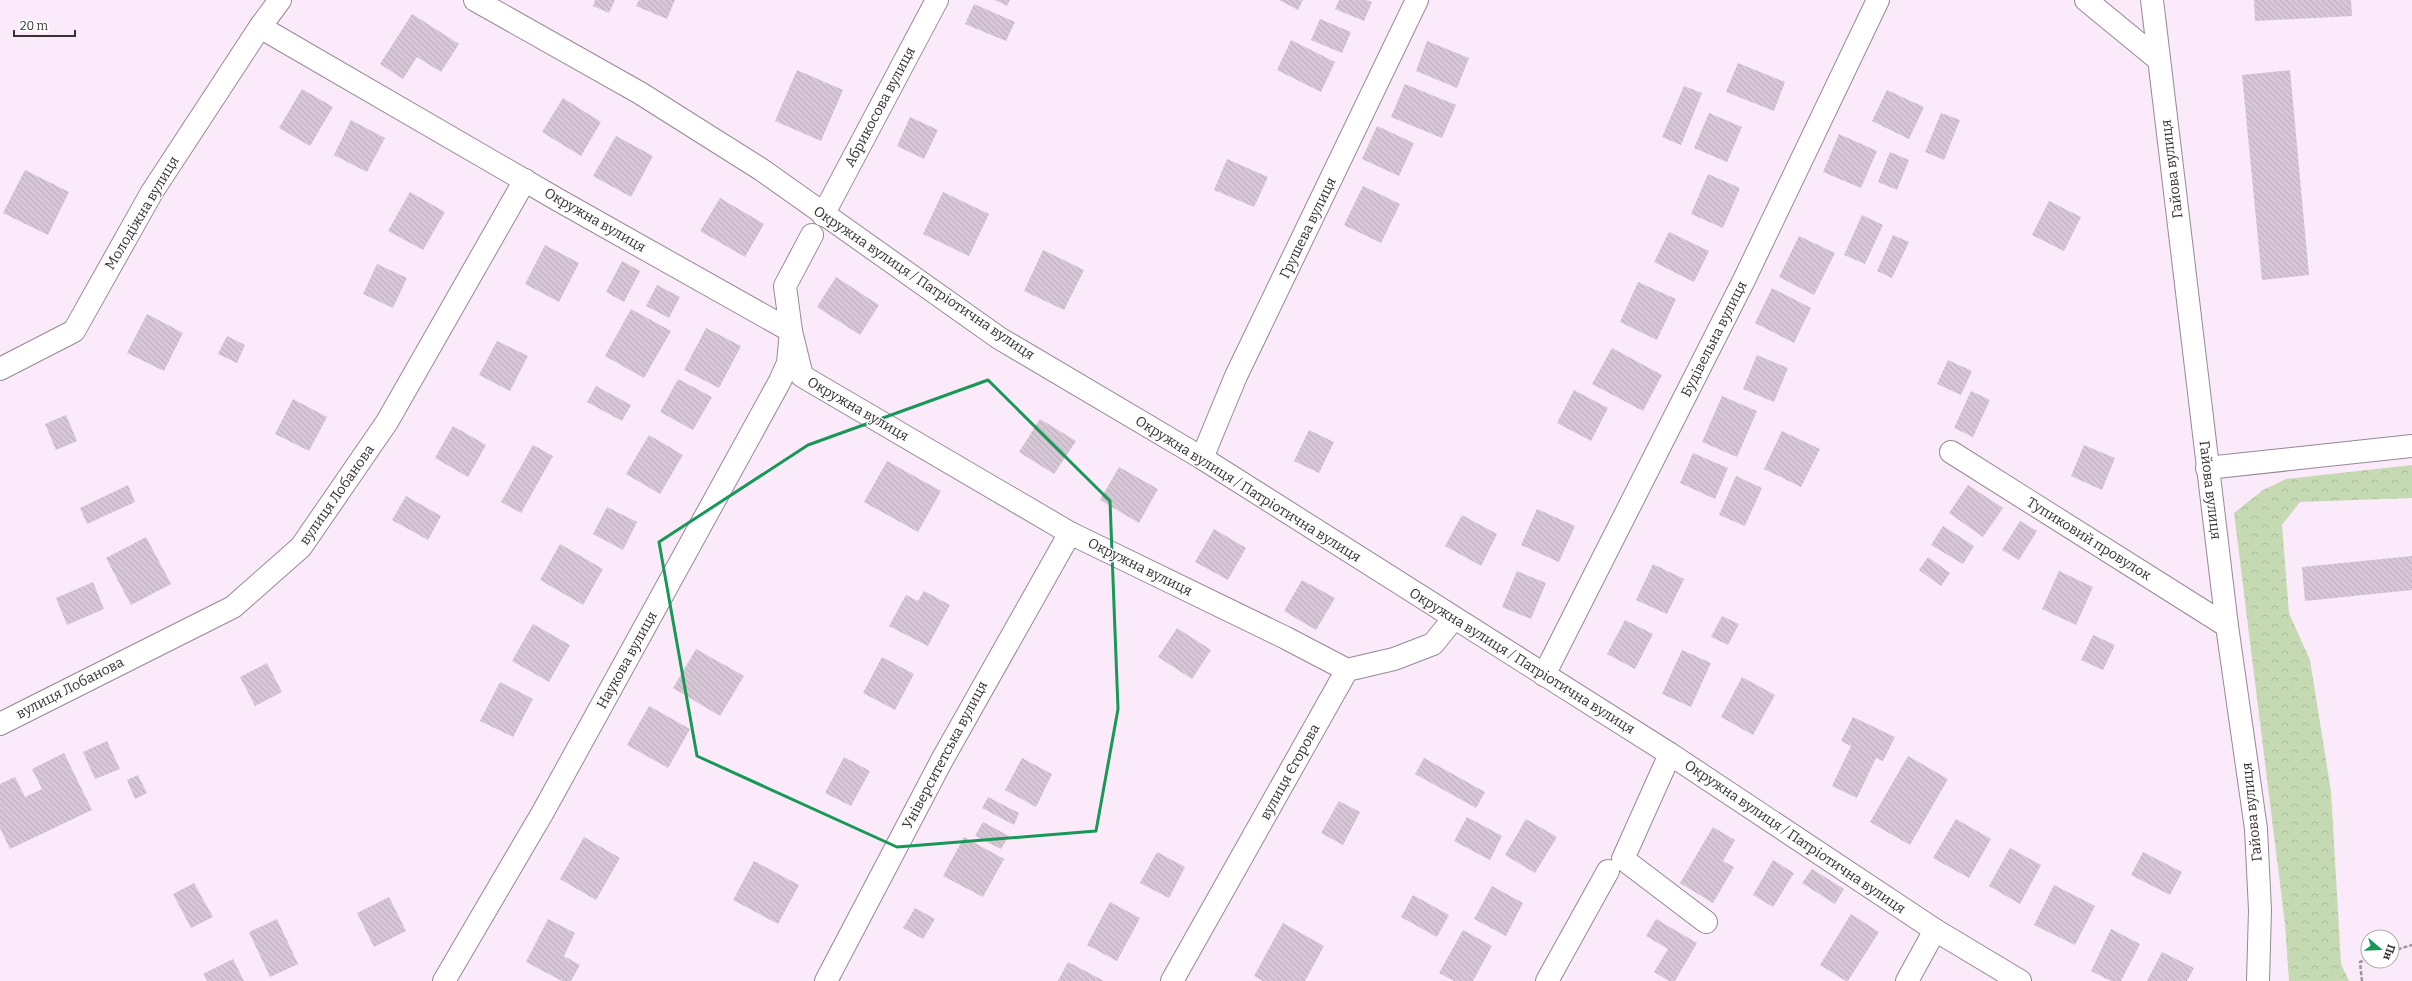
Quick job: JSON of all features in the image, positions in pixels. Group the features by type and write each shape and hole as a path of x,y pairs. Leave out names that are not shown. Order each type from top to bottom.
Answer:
{"street":[{"name":"Молодіжна вулиця","path":"0,369 74,331 152,192 260,27 280,0"},
{"name":"Окружна вулиця / Патріотична вулиця","path":"474,0 640,93 762,170 999,338 1202,458 1670,754 1935,930 2020,981"},
{"name":"Абрикосова вулиця","path":"824,214 937,0"},
{"name":"Грушева вулиця","path":"1202,458 1236,376 1417,0"},
{"name":"Будівельна вулиця","path":"1544,675 1741,287 1878,0"},
{"path":"2086,0 2159,60"},
{"name":"Гайова вулиця","path":"2152,0 2227,626 2256,829 2260,910 2258,981"},
{"name":"Окружна вулиця","path":"260,27 791,331 802,376 1070,533 1286,638 1347,670"},
{"name":"вулиця Лобанова","path":"0,724 233,607 301,547 387,422 525,180"},
{"path":"791,331 785,286 812,235"},
{"name":"Наукова вулиця","path":"444,981 543,812 780,381 788,363 791,331"},
{"path":"2208,468 2412,446"},
{"name":"Тупиковий провулок","path":"1951,452 2227,626"},
{"name":"Університетська вулиця","path":"826,981 942,760 1070,533"},
{"path":"1347,670 1394,659 1433,644 1454,618"},
{"name":"вулиця Єгорова","path":"1172,981 1347,670"},
{"path":"1670,754 1623,859 1706,922"},
{"path":"1547,981 1608,871"},
{"path":"1907,981 1935,930"}],"path":[{"path":"2400,949 2412,945"},
{"path":"2361,969 2362,981"}],"highlighted area":[{"path":"988,380 1110,501 1118,709 1096,831 897,847 697,756 659,542 808,445"}],"green space":[{"path":"2412,465 2412,498 2300,502 2282,525 2289,613 2310,660 2331,791 2341,964 2349,981 2289,981 2285,924 2234,513 2263,490 2286,479"}],"building":[{"path":"595,0 615,0 609,13 593,6"},
{"path":"639,0 675,0 667,19 636,6"},
{"path":"995,0 1010,0 1007,6"},
{"path":"1279,0 1303,0 1298,10"},
{"path":"1339,0 1366,0 1372,2 1364,21 1335,9"},
{"path":"2254,0 2351,0 2352,16 2255,21"},
{"path":"974,4 1015,22 1006,41 965,24"},
{"path":"412,14 459,44 441,72 417,57 403,79 380,64"},
{"path":"1320,19 1351,32 1342,53 1311,40"},
{"path":"1291,40 1335,62 1321,92 1277,70"},
{"path":"1427,41 1469,58 1457,88 1416,71"},
{"path":"1738,63 1785,82 1774,111 1726,92"},
{"path":"797,70 843,90 821,141 775,121"},
{"path":"2290,70 2309,275 2262,280 2242,75"},
{"path":"1405,84 1456,105 1442,138 1391,117"},
{"path":"1684,86 1702,93 1681,145 1662,137"},
{"path":"302,89 333,107 310,146 279,128"},
{"path":"1887,90 1924,107 1909,139 1872,121"},
{"path":"563,98 601,122 581,156 542,132"},
{"path":"1709,113 1742,127 1727,162 1694,148"},
{"path":"1941,113 1960,120 1944,160 1925,152"},
{"path":"910,117 938,130 924,159 897,146"},
{"path":"351,120 385,138 367,172 334,155"},
{"path":"1377,126 1414,143 1399,176 1362,159"},
{"path":"1839,134 1877,151 1861,188 1823,172"},
{"path":"616,136 653,156 631,197 593,176"},
{"path":"1890,152 1909,160 1897,190 1878,182"},
{"path":"1227,159 1268,177 1254,207 1214,190"},
{"path":"25,170 69,192 48,235 3,213"},
{"path":"1708,174 1740,188 1723,228 1691,214"},
{"path":"1363,186 1400,204 1381,243 1344,225"},
{"path":"410,192 445,212 423,250 388,231"},
{"path":"943,192 989,214 969,256 923,234"},
{"path":"720,198 764,224 745,257 700,231"},
{"path":"2049,201 2081,217 2064,251 2032,235"},
{"path":"1862,215 1883,225 1865,264 1844,255"},
{"path":"1669,232 1709,251 1694,282 1654,262"},
{"path":"1893,235 1909,242 1892,278 1877,271"},
{"path":"1799,236 1835,253 1814,295 1779,277"},
{"path":"545,245 579,263 559,302 525,284"},
{"path":"1043,250 1084,270 1064,310 1024,291"},
{"path":"622,261 640,271 624,302 606,292"},
{"path":"377,264 407,278 393,308 363,294"},
{"path":"836,277 879,305 860,335 817,307"},
{"path":"1638,282 1676,299 1657,340 1620,322"},
{"path":"657,285 680,297 669,318 646,306"},
{"path":"1772,288 1811,308 1794,343 1755,323"},
{"path":"631,309 671,331 644,378 605,356"},
{"path":"147,314 183,333 164,371 127,353"},
{"path":"706,328 741,346 719,388 684,370"},
{"path":"227,336 245,345 237,363 218,354"},
{"path":"497,341 528,356 510,391 479,375"},
{"path":"1612,348 1662,375 1643,411 1592,384"},
{"path":"1757,355 1788,368 1774,402 1743,389"},
{"path":"1948,360 1972,371 1961,395 1937,384"},
{"path":"678,379 712,397 693,430 660,412"},
{"path":"596,386 631,405 622,421 587,402"},
{"path":"1574,390 1608,408 1591,441 1557,423"},
{"path":"1971,391 1990,400 1973,437 1954,428"},
{"path":"1722,396 1757,411 1737,457 1702,442"},
{"path":"293,399 327,417 309,451 275,434"},
{"path":"66,415 77,441 56,450 45,424"},
{"path":"1040,419 1076,441 1054,474 1019,452"},
{"path":"453,426 486,445 468,477 435,458"},
{"path":"1309,430 1334,442 1319,473 1294,461"},
{"path":"1782,431 1820,449 1801,487 1764,469"},
{"path":"649,435 683,455 660,494 626,474"},
{"path":"533,445 553,456 521,513 501,502"},
{"path":"2084,445 2115,458 2102,490 2071,476"},
{"path":"1693,453 1728,468 1715,499 1680,483"},
{"path":"887,461 941,491 918,532 864,502"},
{"path":"1119,467 1158,489 1139,523 1100,500"},
{"path":"1736,476 1762,488 1745,526 1719,515"},
{"path":"128,485 135,502 87,524 80,508"},
{"path":"1968,485 2003,508 1983,537 1949,513"},
{"path":"406,496 441,516 428,540 392,520"},
{"path":"607,507 637,522 623,550 593,534"},
{"path":"1537,509 1575,526 1559,562 1521,545"},
{"path":"1462,515 1497,534 1481,566 1445,546"},
{"path":"2020,521 2037,531 2019,560 2002,550"},
{"path":"1943,526 1974,546 1963,564 1931,545"},
{"path":"1214,529 1246,548 1228,580 1195,562"},
{"path":"146,537 171,584 131,605 106,558"},
{"path":"560,544 603,569 583,605 540,580"},
{"path":"2412,556 2412,590 2305,601 2302,567"},
{"path":"1928,557 1950,573 1941,586 1919,570"},
{"path":"1653,564 1684,579 1667,614 1636,600"},
{"path":"1517,571 1546,583 1531,619 1502,607"},
{"path":"2059,571 2093,587 2076,625 2042,609"},
{"path":"1302,580 1335,598 1316,630 1284,611"},
{"path":"93,582 104,609 67,625 56,598"},
{"path":"924,591 950,605 928,646 889,626 906,595 918,601"},
{"path":"1722,616 1739,624 1728,645 1711,637"},
{"path":"1625,620 1653,634 1635,669 1607,654"},
{"path":"533,624 570,645 549,682 512,661"},
{"path":"1177,628 1211,650 1192,679 1158,657"},
{"path":"2093,635 2115,645 2103,670 2081,660"},
{"path":"696,649 744,676 720,716 673,688"},
{"path":"1682,650 1711,663 1691,707 1662,694"},
{"path":"882,657 914,674 895,710 863,693"},
{"path":"267,663 282,692 255,706 240,677"},
{"path":"1742,677 1775,695 1753,735 1721,717"},
{"path":"500,682 533,699 513,737 480,721"},
{"path":"649,706 690,729 668,768 627,745"},
{"path":"1853,717 1895,737 1883,761 1876,758 1857,798 1832,786 1851,746 1841,741"},
{"path":"107,741 120,769 95,779 83,752"},
{"path":"64,753 92,810 10,849 0,828 0,784 15,777 25,797 42,789 32,769"},
{"path":"1908,756 1948,779 1910,845 1870,822"},
{"path":"844,757 870,771 851,806 825,793"},
{"path":"1022,758 1052,774 1036,807 1005,790"},
{"path":"1424,758 1485,792 1476,808 1415,774"},
{"path":"138,775 147,793 135,799 127,780"},
{"path":"988,797 1019,813 1014,825 982,808"},
{"path":"1339,801 1360,812 1343,845 1321,833"},
{"path":"1467,817 1502,836 1490,860 1454,841"},
{"path":"1526,819 1557,837 1535,873 1505,855"},
{"path":"1956,819 1991,839 1969,878 1933,858"},
{"path":"983,822 1009,836 1001,849 975,836"},
{"path":"1713,827 1735,840 1723,861 1734,867 1713,903 1680,883"},
{"path":"584,837 620,858 596,900 560,879"},
{"path":"964,837 1004,859 983,897 943,876"},
{"path":"2010,848 2041,865 2020,904 1989,886"},
{"path":"1157,852 1185,867 1169,898 1140,883"},
{"path":"2143,852 2182,872 2170,895 2131,875"},
{"path":"1773,860 1794,873 1773,907 1753,895"},
{"path":"754,861 799,885 778,924 733,900"},
{"path":"1812,869 1844,889 1835,904 1802,883"},
{"path":"194,883 213,917 191,928 173,894"},
{"path":"2054,885 2095,906 2075,945 2034,925"},
{"path":"1492,886 1523,903 1506,936 1474,919"},
{"path":"1413,895 1449,915 1437,937 1401,917"},
{"path":"389,897 406,931 374,947 357,913"},
{"path":"1110,902 1140,918 1117,961 1087,945"},
{"path":"915,908 935,919 923,939 903,928"},
{"path":"1851,914 1879,932 1848,981 1846,981 1820,965"},
{"path":"277,919 298,964 270,977 249,932"},
{"path":"548,919 575,933 564,956 580,965 571,981 562,981 526,962"},
{"path":"1656,919 1697,943 1675,981 1669,981 1654,972 1668,949 1646,936"},
{"path":"1283,923 1324,946 1305,981 1263,981 1254,976"},
{"path":"2111,929 2140,944 2121,981 2111,981 2091,971"},
{"path":"1463,930 1492,946 1473,981 1454,981 1439,973"},
{"path":"2162,952 2194,968 2187,981 2147,981"},
{"path":"233,959 244,981 207,981 203,974"},
{"path":"1068,962 1104,981 1058,981"}]}
